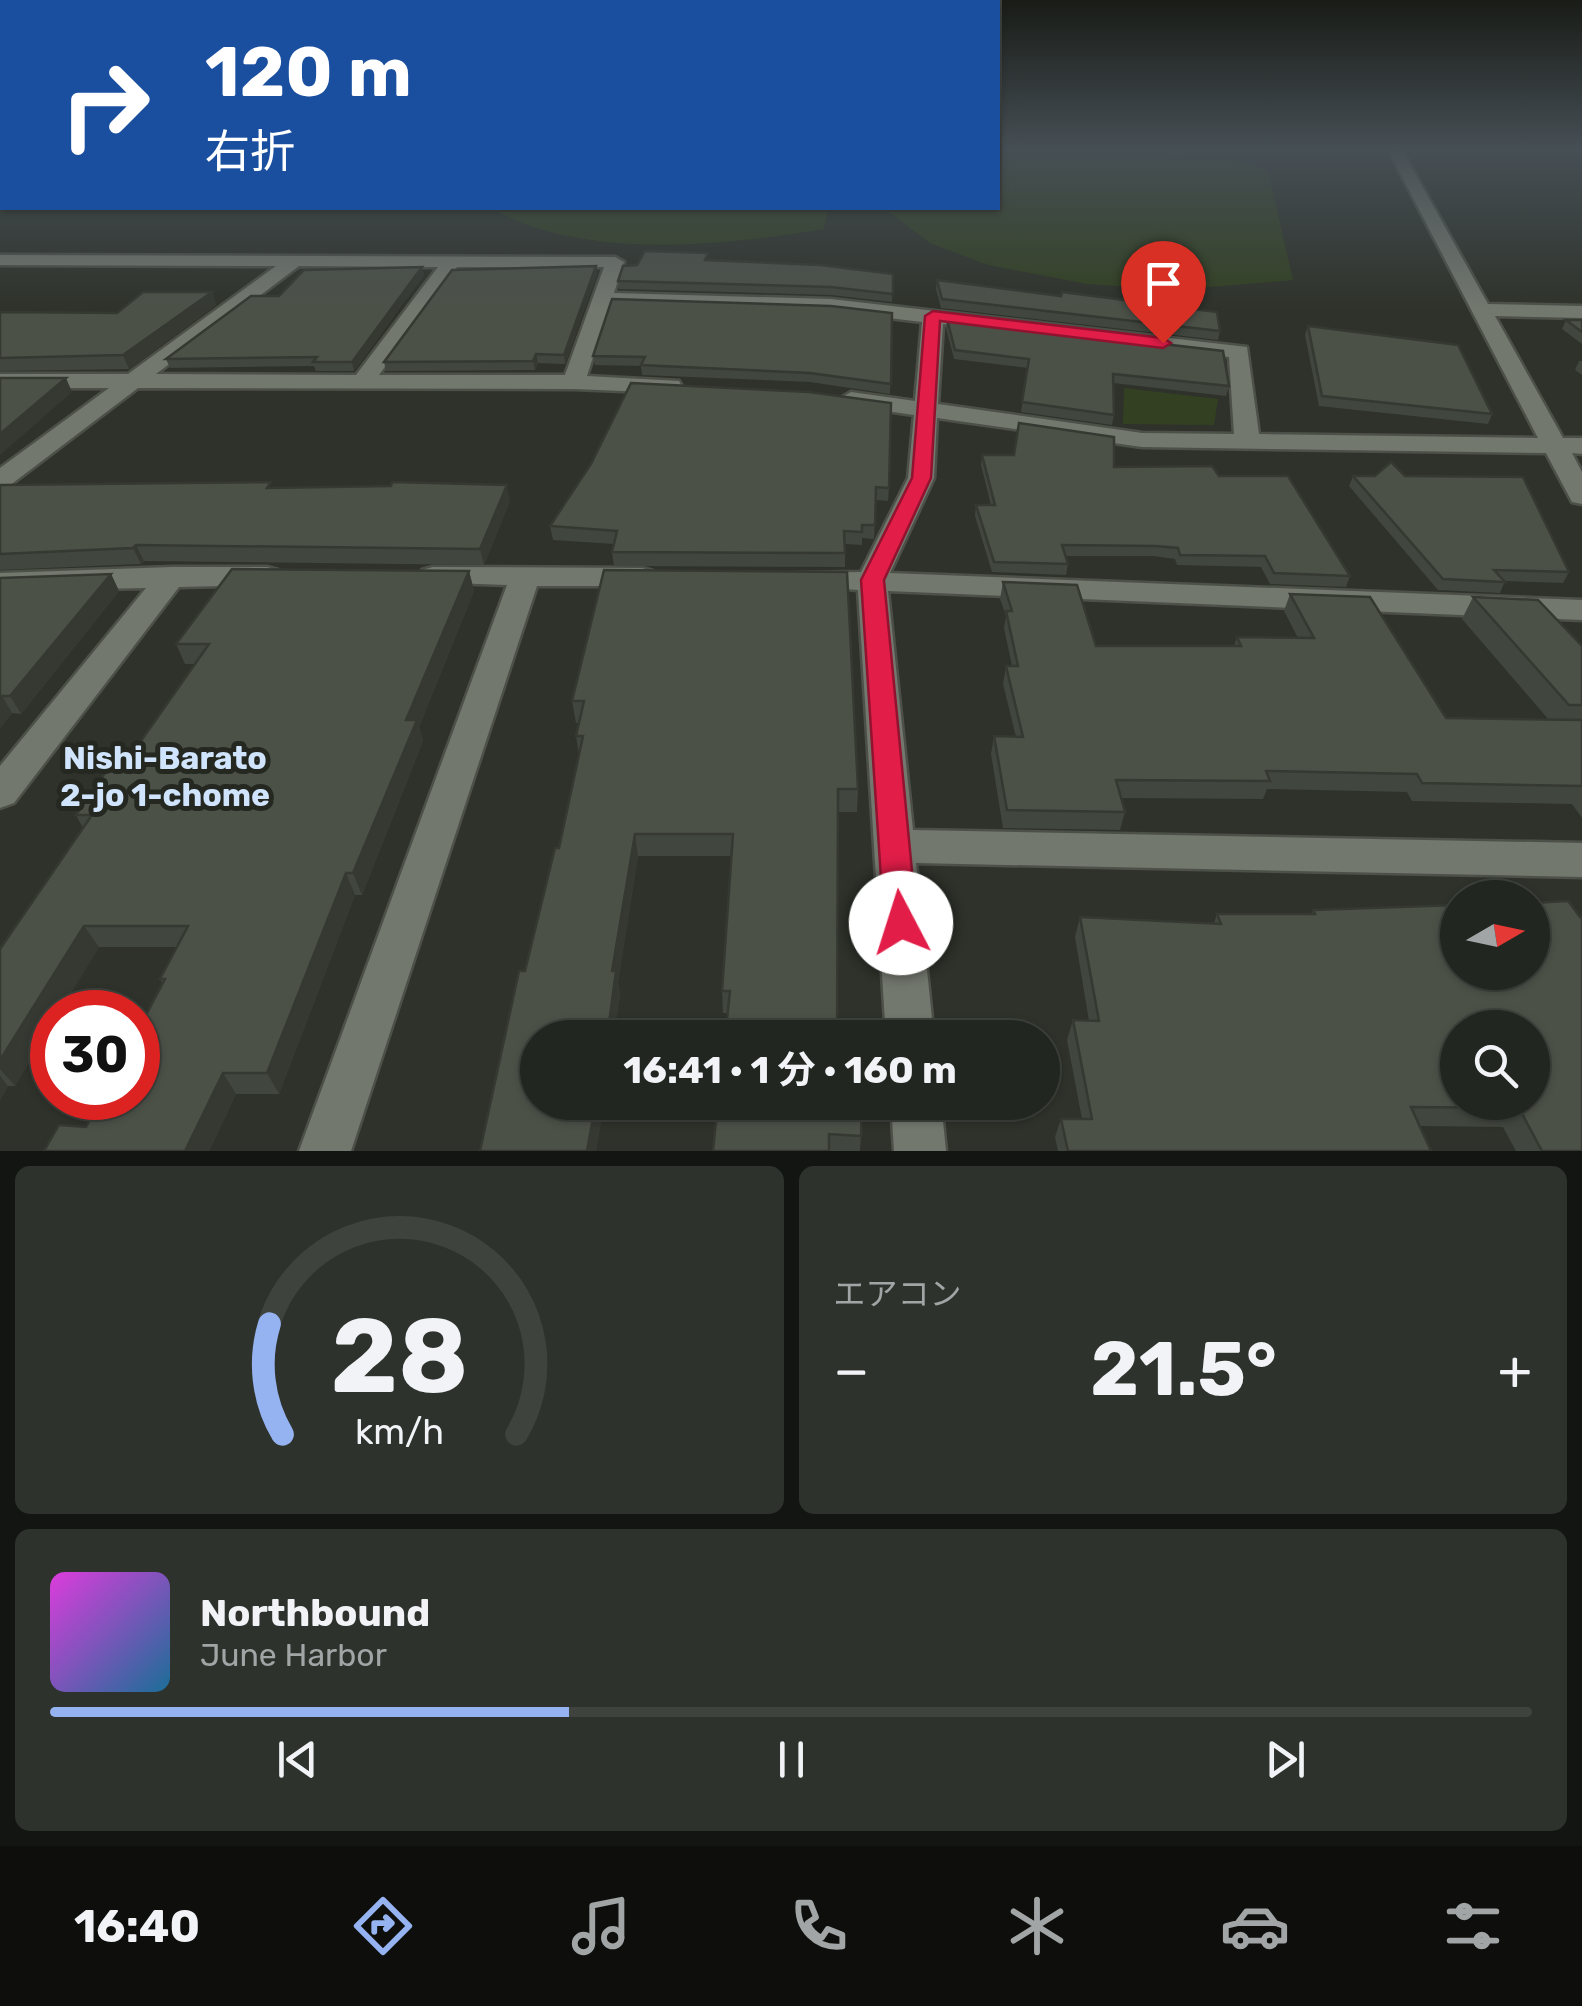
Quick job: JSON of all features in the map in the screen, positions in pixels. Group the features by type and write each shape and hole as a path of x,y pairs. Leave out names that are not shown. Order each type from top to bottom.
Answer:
{"street":[{"path":"1424,204 1582,496"},
{"path":"0,260 616,262 574,382"},
{"path":"0,480 295,261"},
{"path":"363,382 452,261"},
{"path":"602,298 831,305 1240,352 1247,440"},
{"path":"1482,310 1582,312"},
{"path":"908,1020 872,580 922,478 933,316"},
{"path":"0,381 574,382 692,387"},
{"path":"829,396 1142,440 1582,446"},
{"path":"0,793 172,576"},
{"path":"0,582 290,576"},
{"path":"407,576 680,578"},
{"path":"326,1151 525,576"},
{"path":"776,578 1582,610"},
{"path":"894,846 1582,860"},
{"path":"917,1120 920,1151"}],"green space":[{"path":"1000,204 1276,204 1293,280 1174,290 1087,284 988,265 930,243 886,210 1000,210"},
{"path":"495,210 828,210 824,229 698,244 610,242 527,225"},
{"path":"1124,388 1218,399 1214,425 1123,424"}],"building":[{"path":"645,251 708,253 705,260 821,265 893,274 893,294 831,287 618,281 623,266 637,265"},
{"path":"596,266 564,355 536,354 533,361 384,362 452,270"},
{"path":"422,267 352,362 313,362 317,357 166,359 251,296 279,296 304,270"},
{"path":"937,280 1217,312 1220,331 942,299"},
{"path":"143,292 212,292 123,355 0,358 0,312 117,313"},
{"path":"612,299 831,306 892,313 891,384 810,373 641,365 645,357 593,356"},
{"path":"947,319 1223,351 1229,386 1113,374 1114,415 1022,402 1029,359 955,350"},
{"path":"1566,320 1582,320 1582,332"},
{"path":"1308,326 1458,345 1492,414 1322,396"},
{"path":"0,378 66,378 0,434"},
{"path":"631,383 809,392 891,403 889,488 876,487 875,525 862,525 862,532 844,531 845,553 612,552 617,531 550,526 591,464"},
{"path":"1019,423 1114,437 1114,467 1212,466 1219,476 1288,476 1350,576 1274,573 1265,556 1180,555 1178,548 1156,546 1062,545 1068,564 994,562 976,505 995,505 982,455 1014,455"},
{"path":"1391,462 1405,476 1523,477 1569,572 1494,570 1505,582 1443,579 1353,476 1375,476"},
{"path":"271,482 267,488 391,486 392,482 507,485 480,549 136,545 0,554 0,485"},
{"path":"232,569 469,571 406,720 417,720 353,873 346,873 267,1073 223,1073 185,1151 44,1151 59,1125 86,1127 90,1120 160,1120 159,990 165,979 160,979 188,926 84,926 44,990 30,990 30,1012 0,1060 0,949 92,815 76,815 120,751 134,751 209,644 176,644"},
{"path":"604,570 847,572 858,789 838,789 837,1020 727,1020 730,991 722,991 733,834 635,834 612,971 616,971 609,1020 520,1020 520,1120 593,1120 587,1151 480,1151 519,971 525,971 555,848 559,848 583,736 576,736 584,701 572,701"},
{"path":"111,574 10,696 0,698 0,578"},
{"path":"1003,582 1077,585 1096,646 1241,646 1237,637 1314,638 1290,594 1370,597 1446,718 1582,720 1582,786 1422,783 1417,774 1266,771 1270,781 1116,780 1125,812 1007,810 994,736 1023,737 1006,666 1018,666 1006,611 1012,611"},
{"path":"1473,597 1538,600 1582,646 1582,705 1569,705"},
{"path":"1568,901 1582,917 1582,1151 1542,1151 1525,1120 1550,1120 1550,1010 1440,1010 1440,1107 1411,1107 1431,1151 1068,1151 1061,1119 1092,1119 1073,1020 1099,1021 1080,917 1221,924 1217,914 1315,914 1313,910 1440,906 1440,990 1550,990 1550,902"},
{"path":"716,1120 861,1120 861,1136 829,1134 829,1151 713,1151"}],"district":[{"name":"Nishi-Barato 2-jo 1-chome","path":"165,776"}],"route":[{"path":"901,923 872,580 922,478 933,316 1163,343"}]}
